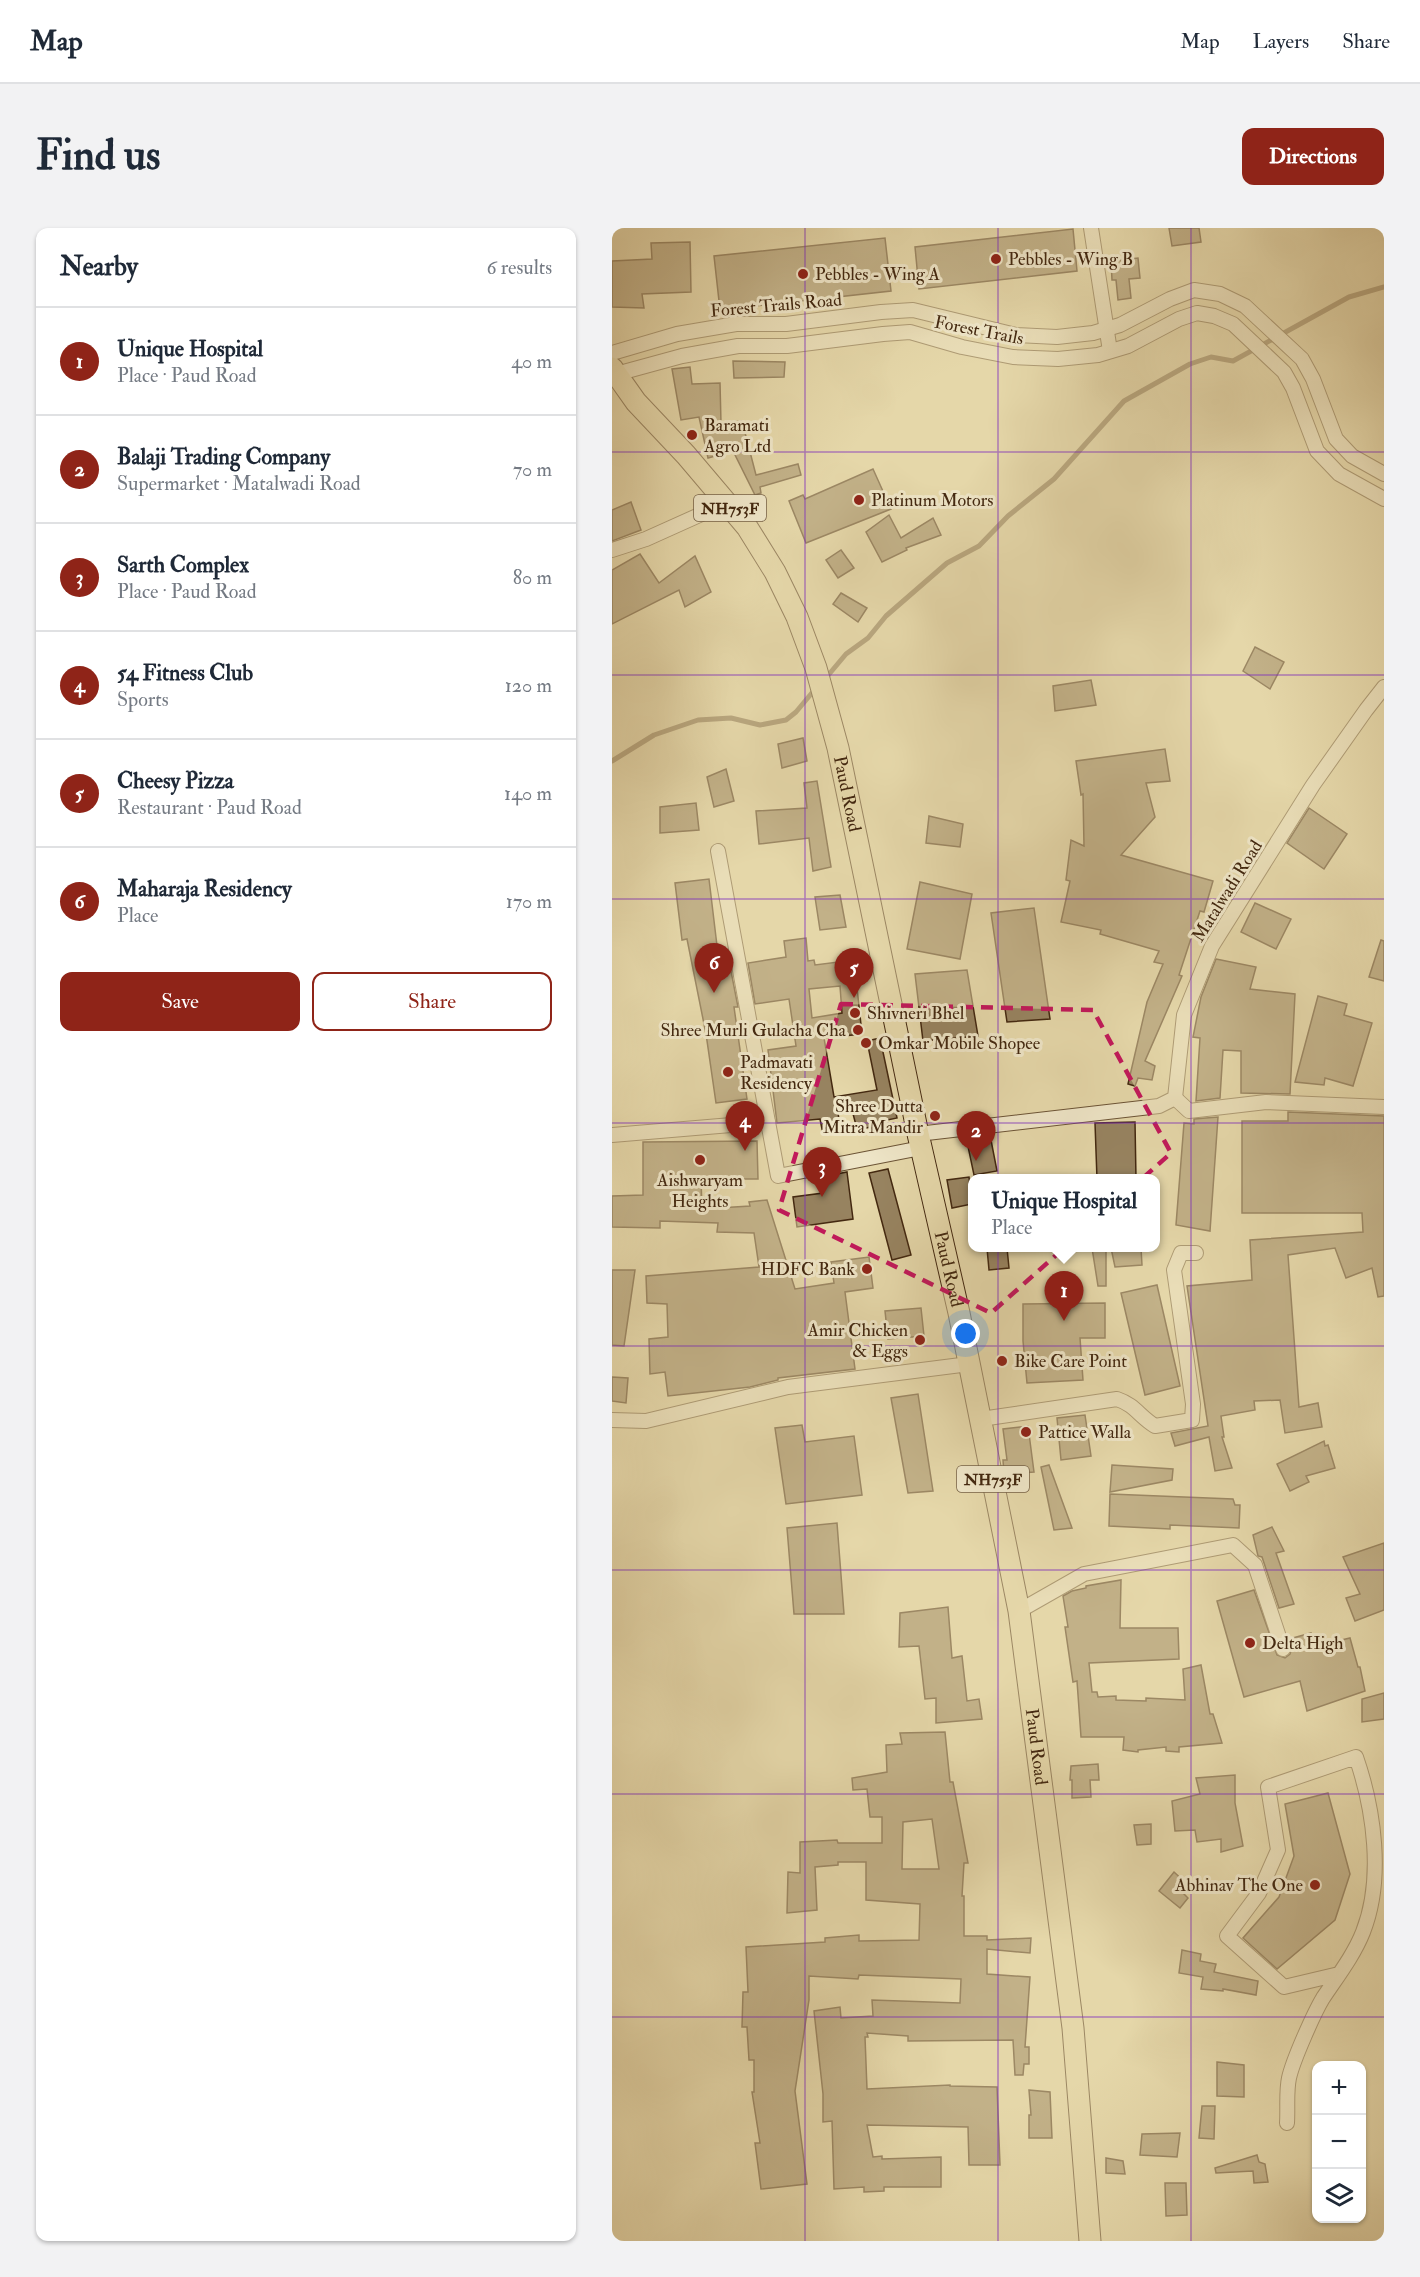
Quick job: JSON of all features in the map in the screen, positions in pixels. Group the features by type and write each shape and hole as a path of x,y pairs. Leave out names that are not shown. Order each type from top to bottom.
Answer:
{"main road":[{"name":"Paud Road","path":"614,371 636,402 686,454 747,527 775,572 797,617 816,668 832,726 919,1141 981,1419 1019,1611 1073,2028 1090,2241"}],"street":[{"path":"1091,228 1110,351"},
{"name":"Forest Trails Road","path":"612,353 677,334 736,324 786,324 913,310 1016,335 1057,337 1093,333 1120,325 1170,299 1194,290 1220,294 1245,306 1302,359 1336,439 1353,456 1384,474"},
{"path":"1150,310 1159,330"},
{"name":"Forest Trails","path":"614,371 738,346 787,346 883,334 910,333 1014,357 1058,359 1098,355 1128,346 1179,319 1197,313 1214,316 1233,324 1284,372 1293,388 1317,451 1339,474 1384,499"},
{"path":"718,327 721,349"},
{"path":"658,339 665,360"},
{"path":"1317,451 1336,439"},
{"path":"612,550 646,539 726,503"},
{"name":"Matalwadi Road","path":"1175,1098 1184,1015 1212,946 1269,858 1313,784 1384,687"},
{"path":"718,851 777,1176 919,1141 1159,1106 1175,1098 1189,1111 1266,1102 1384,1107"},
{"path":"612,1135 768,1122"},
{"path":"981,1419 1117,1399 1130,1403 1142,1418 1155,1426 1192,1420 1193,1404 1174,1270 1181,1253 1196,1253"},
{"path":"612,1420 646,1421 788,1387 969,1364"},
{"path":"1019,1611 1084,1574 1233,1545 1255,1565 1283,1649"},
{"path":"1287,2123 1289,2078 1321,2001 1339,1974 1363,1932 1373,1888 1374,1837 1363,1778 1356,1757 1268,1787 1278,1850 1259,1893 1227,1936 1284,1987 1339,1974"}],"highlighted area":[{"path":"841,1004 1093,1010 1171,1153 991,1313 779,1210"}],"building":[{"path":"1169,228 1199,228 1201,242 1172,246"},
{"name":"Pebbles - Wing B","path":"1073,229 1077,271 919,289 915,247"},
{"name":"Pebbles - Wing A","path":"885,238 891,291 720,310 714,256"},
{"path":"690,242 691,292 642,294 644,308 612,307 612,261 652,259 651,243"},
{"path":"1138,258 1140,278 1129,279 1131,298 1118,300 1116,280 1112,280 1111,261"},
{"path":"733,361 785,362 784,377 734,378"},
{"path":"690,367 692,384 720,383 721,423 742,421 756,475 798,464 801,475 760,487 761,493 755,495 733,451 708,458 699,417 681,420 672,369"},
{"path":"873,469 891,509 806,543 789,501 803,495 805,499"},
{"path":"631,502 641,530 612,541 612,510"},
{"path":"889,515 901,538 933,518 941,535 906,548 907,550 882,562 866,532"},
{"path":"841,550 854,568 838,578 826,560"},
{"path":"640,554 659,583 695,556 711,592 685,607 679,590 612,624 612,570"},
{"path":"841,593 867,608 858,622 833,604"},
{"path":"1255,647 1284,662 1270,689 1243,671"},
{"path":"1091,680 1096,705 1055,711 1053,686"},
{"path":"803,738 807,761 782,768 778,744"},
{"path":"1165,749 1170,781 1146,783 1155,817 1121,855 1213,881 1204,912 1200,911 1179,975 1182,976 1145,1061 1155,1066 1152,1080 1138,1078 1135,1086 1128,1084 1147,1002 1163,964 1154,962 1159,951 1100,934 1101,930 1061,922 1070,881 1066,880 1071,840 1084,846 1083,794 1081,795 1076,761"},
{"path":"726,769 734,801 714,807 707,777"},
{"path":"817,781 831,867 813,871 809,838 759,844 756,811 807,808 804,783"},
{"path":"696,803 699,830 660,833 660,807"},
{"path":"1309,808 1347,834 1324,869 1287,843"},
{"path":"929,816 963,824 960,847 926,843"},
{"path":"709,879 718,954 723,953 726,966 730,966 738,1007 734,1007 747,1099 716,1103 706,1034 687,939 682,940 675,883"},
{"path":"920,882 972,894 960,959 907,949"},
{"path":"840,895 846,927 820,930 815,897"},
{"path":"1255,903 1291,919 1276,949 1241,932"},
{"path":"1034,908 1050,1019 1007,1022 991,913"},
{"path":"806,938 808,961 814,960 815,965 854,960 862,1034 824,1038 834,1097 877,1090 867,1041 880,1038 897,1118 873,1123 873,1127 857,1129 852,1110 838,1113 841,1132 823,1134 820,1119 777,1123 768,1050 796,1046 789,999 755,1004 748,963 786,957 784,941","holes":["840,986 842,1013 812,1018 809,989"]},
{"path":"1381,940 1384,941 1384,981 1369,977"},
{"path":"1216,959 1256,967 1250,989 1295,994 1290,1094 1241,1093 1241,1051 1223,1050 1220,1098 1196,1101 1200,1038 1193,1037 1201,997"},
{"path":"967,970 978,1036 923,1041 915,974"},
{"path":"1318,996 1347,1004 1344,1015 1372,1023 1353,1086 1325,1078 1324,1085 1295,1082"},
{"path":"1288,1112 1384,1116 1384,1296 1378,1297 1372,1268 1346,1278 1335,1248 1288,1255 1299,1407 1318,1403 1322,1427 1285,1433 1280,1400 1254,1401 1255,1410 1221,1416 1224,1437 1222,1437 1232,1468 1215,1471 1209,1437 1175,1446 1171,1433 1208,1426 1187,1286 1252,1280 1250,1240 1363,1232 1362,1213 1242,1213 1242,1121 1288,1121"},
{"path":"1218,1117 1210,1231 1176,1225 1184,1123 1194,1124 1194,1119"},
{"path":"1135,1122 1136,1174 1097,1174 1095,1123"},
{"path":"990,1135 997,1171 974,1174 966,1137"},
{"path":"757,1141 758,1179 701,1179 702,1209 750,1206 749,1202 767,1200 795,1289 834,1283 831,1262 869,1257 873,1288 845,1292 855,1369 778,1378 778,1380 750,1387 668,1396 665,1372 650,1374 649,1339 668,1337 667,1304 647,1303 646,1276 759,1267 754,1233 717,1232 718,1223 660,1221 660,1228 612,1227 612,1196 643,1195 643,1142"},
{"path":"888,1169 911,1255 892,1260 869,1173"},
{"path":"847,1172 853,1219 797,1227 793,1197 823,1193 822,1177"},
{"path":"968,1177 968,1205 952,1208 947,1180"},
{"path":"987,1252 1007,1252 1009,1268 989,1270"},
{"path":"1093,1252 1106,1252 1106,1286 1098,1286"},
{"path":"1112,1252 1141,1252 1142,1265 1115,1267"},
{"path":"612,1270 635,1270 624,1346 612,1345"},
{"path":"1157,1285 1180,1386 1145,1395 1121,1293"},
{"path":"1105,1303 1105,1338 1080,1338 1083,1380 1027,1383 1023,1341 1023,1304"},
{"path":"921,1308 924,1336 888,1339 885,1311"},
{"path":"612,1377 628,1378 626,1403 612,1401"},
{"path":"918,1394 933,1491 908,1493 891,1398"},
{"path":"1085,1415 1091,1456 1061,1460 1057,1418"},
{"path":"802,1425 805,1442 854,1436 862,1495 786,1504 775,1428"},
{"path":"1028,1426 1034,1472 1004,1474 1003,1460 1007,1460 1003,1429"},
{"path":"1324,1441 1325,1446 1328,1445 1335,1468 1306,1476 1309,1482 1290,1491 1277,1464"},
{"path":"1049,1465 1072,1528 1054,1530 1041,1467"},
{"path":"1112,1465 1173,1469 1172,1480 1110,1492"},
{"path":"1110,1494 1233,1499 1235,1505 1240,1505 1239,1528 1170,1525 1170,1529 1109,1526"},
{"path":"837,1523 844,1614 794,1614 787,1528"},
{"path":"1272,1527 1284,1551 1276,1553 1294,1604 1279,1608 1262,1557 1258,1556 1253,1535"},
{"path":"1384,1543 1384,1610 1355,1621 1346,1598 1360,1594 1343,1557"},
{"path":"1121,1580 1120,1628 1178,1628 1179,1659 1089,1663 1092,1692 1097,1692 1098,1697 1116,1696 1116,1700 1146,1701 1146,1698 1185,1700 1183,1669 1201,1665 1210,1714 1213,1714 1222,1743 1179,1747 1179,1752 1166,1751 1166,1747 1138,1750 1138,1752 1123,1750 1124,1737 1081,1737 1077,1681 1073,1682 1063,1596 1086,1588 1086,1586"},
{"path":"1254,1590 1277,1655 1285,1658 1290,1654 1292,1647 1289,1639 1311,1633 1313,1643 1329,1641 1329,1643 1350,1638 1365,1691 1307,1711 1300,1681 1244,1697 1217,1601"},
{"path":"948,1607 952,1658 962,1656 967,1701 979,1699 982,1719 936,1723 936,1698 925,1699 919,1646 899,1647 900,1613"},
{"path":"1384,1693 1384,1719 1362,1722 1362,1699"},
{"path":"945,1732 950,1782 953,1782 968,1863 964,1863 962,1896 964,1896 964,1936 987,1936 987,1940 1031,1938 1030,1953 987,1949 987,1974 1030,1977 1025,2047 1029,2047 1029,2064 1024,2064 1023,2075 1015,2075 1013,2040 908,2041 908,2036 867,2033 868,2037 865,2037 867,2089 950,2085 997,2087 1000,2165 969,2165 968,2127 867,2125 873,2157 882,2156 882,2159 941,2157 941,2187 884,2187 884,2191 864,2192 864,2187 834,2189 832,2121 823,2122 823,2094 814,2011 840,2007 841,2018 873,2016 872,2000 960,2003 961,1979 859,1975 858,1979 809,1976 809,2000 795,2091 807,2184 761,2189 755,2143 760,2143 752,2092 754,2092 754,2060 749,2060 747,2027 742,2027 743,1992 748,1992 746,1947 825,1942 825,1938 859,1935 859,1941 919,1940 920,1904 866,1900 866,1862 838,1862 838,1865 815,1867 817,1910 787,1913 788,1872 800,1873 800,1842 837,1840 838,1843 882,1843 882,1817 870,1817 867,1789 853,1790 852,1778 887,1772 886,1745 902,1744 900,1733","holes":["932,1819 939,1869 902,1869 903,1822"]},
{"path":"1098,1764 1099,1780 1090,1780 1091,1797 1072,1798 1071,1766"},
{"path":"1235,1775 1235,1803 1243,1846 1221,1852 1221,1839 1197,1842 1195,1830 1175,1831 1172,1801 1200,1794 1196,1778"},
{"name":"Abhinav The One","path":"1328,1793 1350,1874 1335,1920 1277,1969 1243,1938 1279,1897 1294,1856 1285,1804"},
{"path":"1151,1824 1151,1844 1137,1845 1134,1825"},
{"path":"1174,1872 1185,1882 1179,1889 1188,1898 1180,1908 1159,1891"},
{"path":"1182,1950 1201,1954 1200,1961 1216,1964 1214,1972 1258,1981 1256,1995 1223,1989 1223,1991 1201,1989 1203,1977 1179,1973"},
{"path":"1217,2062 1244,2065 1244,2097 1217,2096"},
{"path":"1029,2090 1050,2092 1052,2138 1029,2138 1029,2115 1031,2115"},
{"path":"1202,2106 1215,2106 1214,2139 1199,2138"},
{"path":"1180,2133 1177,2157 1140,2155 1142,2134"},
{"path":"1257,2155 1259,2162 1265,2164 1268,2182 1254,2183 1253,2171 1216,2173 1215,2168"},
{"path":"1106,2158 1123,2161 1125,2174 1106,2173"},
{"path":"1165,2183 1186,2183 1187,2215 1166,2216"}],"waterway":[{"path":"825,679 846,654 868,638 886,616 947,563 979,546 1008,516 1054,479 1124,401 1190,364 1211,357 1233,361 1349,297 1384,287"},
{"path":"612,761 654,735 698,720 731,718 760,725 786,720 796,712 816,688"}],"place":[{"name":"Pebbles - Wing B","path":"996,259"},
{"name":"Pebbles - Wing A","path":"803,274"},
{"name":"Baramati Agro Ltd","path":"692,435"},
{"name":"Platinum Motors","path":"859,500"},
{"name":"Maharaja Residency","path":"714,993"},
{"name":"Cheesy Pizza","path":"854,998"},
{"name":"Shivneri Bhel","path":"855,1013"},
{"name":"Shree Murli Gulacha Cha","path":"858,1030"},
{"name":"Omkar Mobile Shopee","path":"866,1043"},
{"name":"Padmavati Residency","path":"728,1072"},
{"name":"Shree Dutta Mitra Mandir","path":"935,1116"},
{"name":"54 Fitness Club","path":"745,1151"},
{"name":"Aishwaryam Heights","path":"700,1160"},
{"name":"Balaji Trading Company","path":"976,1161"},
{"name":"Sarth Complex","path":"822,1197"},
{"name":"HDFC Bank","path":"867,1269"},
{"name":"Unique Hospital","path":"1064,1321"},
{"name":"Amir Chicken & Eggs","path":"920,1340"},
{"name":"Bike Care Point","path":"1002,1361"},
{"name":"Pattice Walla","path":"1026,1432"},
{"name":"Delta High","path":"1250,1643"},
{"name":"Abhinav The One","path":"1315,1885"}]}
